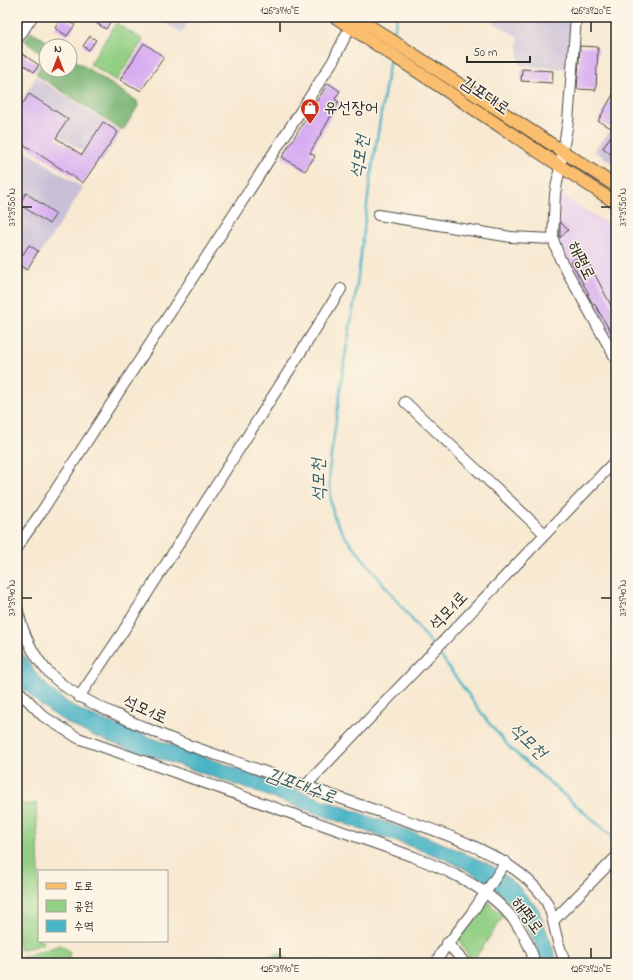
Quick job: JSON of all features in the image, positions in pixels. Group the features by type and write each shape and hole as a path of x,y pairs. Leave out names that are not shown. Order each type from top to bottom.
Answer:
{"main road":[{"name":"김포대로","path":"335,17 353,22 366,30 413,52 616,186"},
{"name":"김포대로","path":"366,30 413,68 616,204"},
{"path":"601,194 607,188 616,194"}],"lane":[{"path":"17,40 32,17"},
{"name":"해평로","path":"576,17 568,122 564,152 555,194 553,239 560,259 616,359"},
{"path":"17,547 44,508 333,61 353,22"},
{"path":"378,215 511,237 553,239"},
{"path":"79,697 122,633 341,289"},
{"path":"405,402 545,534"},
{"name":"석모1로","path":"306,785 616,460"},
{"name":"석모1로","path":"17,607 25,636 39,662 56,681 79,697 145,728 185,744 306,785 436,832 496,856 504,865 526,877 547,904 554,920 556,935 565,963"},
{"name":"해평로","path":"17,689 44,716 78,738 414,857 462,877 485,891 518,925 529,943 535,963"},
{"path":"554,920 616,857"},
{"path":"436,963 447,944 471,914 485,891 504,865"},
{"path":"447,944 465,963"}],"shaded area":[{"path":"157,17 192,17 181,33"},
{"path":"483,17 573,17 569,69 519,65 518,37"},
{"path":"36,77 121,132 101,163 17,109"},
{"path":"616,124 616,165 594,151"},
{"path":"17,145 83,188 28,273 17,266"},
{"path":"559,194 616,229 616,350 565,260 558,243"}],"green space":[{"path":"116,23 143,40 116,81 90,64"},
{"path":"31,31 42,38 38,38 38,51 25,41"},
{"path":"78,62 137,101 138,106 124,129 120,129 42,78 78,78"},
{"path":"17,802 27,805 36,803 39,870 38,942 44,942 42,945 20,950 17,941"},
{"path":"486,901 503,915 503,917 474,960 471,960 458,938"},
{"path":"61,945 70,952 67,963 26,963 22,957"},
{"path":"281,953 291,963 254,963 257,959"}],"water":[{"path":"17,643 31,666 56,694 89,715 435,840 494,867 517,885 539,910 558,963 542,963 533,938 513,907 504,897 483,880 457,865 412,847 120,746 90,734 61,719 34,699 18,682 16,672"}],"building":[{"path":"62,17 75,25 67,36 55,28"},
{"path":"100,17 113,17 106,29 96,23"},
{"path":"90,36 96,40 89,50 83,46"},
{"path":"144,43 164,57 141,91 120,80"},
{"path":"580,46 598,47 596,90 577,89"},
{"path":"19,52 38,64 38,66 34,72 17,60"},
{"path":"522,69 553,71 552,83 521,81"},
{"path":"328,83 340,91 335,99 339,102 310,153 315,156 305,171 282,157"},
{"path":"616,89 616,146 611,154 603,148 615,130 598,121"},
{"path":"29,94 68,119 56,138 82,155 103,122 118,132 83,183 17,140 17,113"},
{"path":"26,193 56,214 49,224 19,204"},
{"path":"560,222 568,230 560,238"},
{"path":"29,245 38,251 27,270 17,264"},
{"path":"584,254 616,315 616,341 594,303 593,304 587,294 589,294 571,262"}],"waterway":[{"name":"석모천","path":"393,37 397,17"},
{"name":"석모천","path":"390,58 370,182 356,292 344,363 329,471 331,503 334,517 344,535 434,647"},
{"name":"석모천","path":"437,651 488,722 511,749 616,840"}],"place":[{"name":"유선장어","path":"310,125"}],"water label":[{"name":"김포대수로","path":"301,787"}]}
